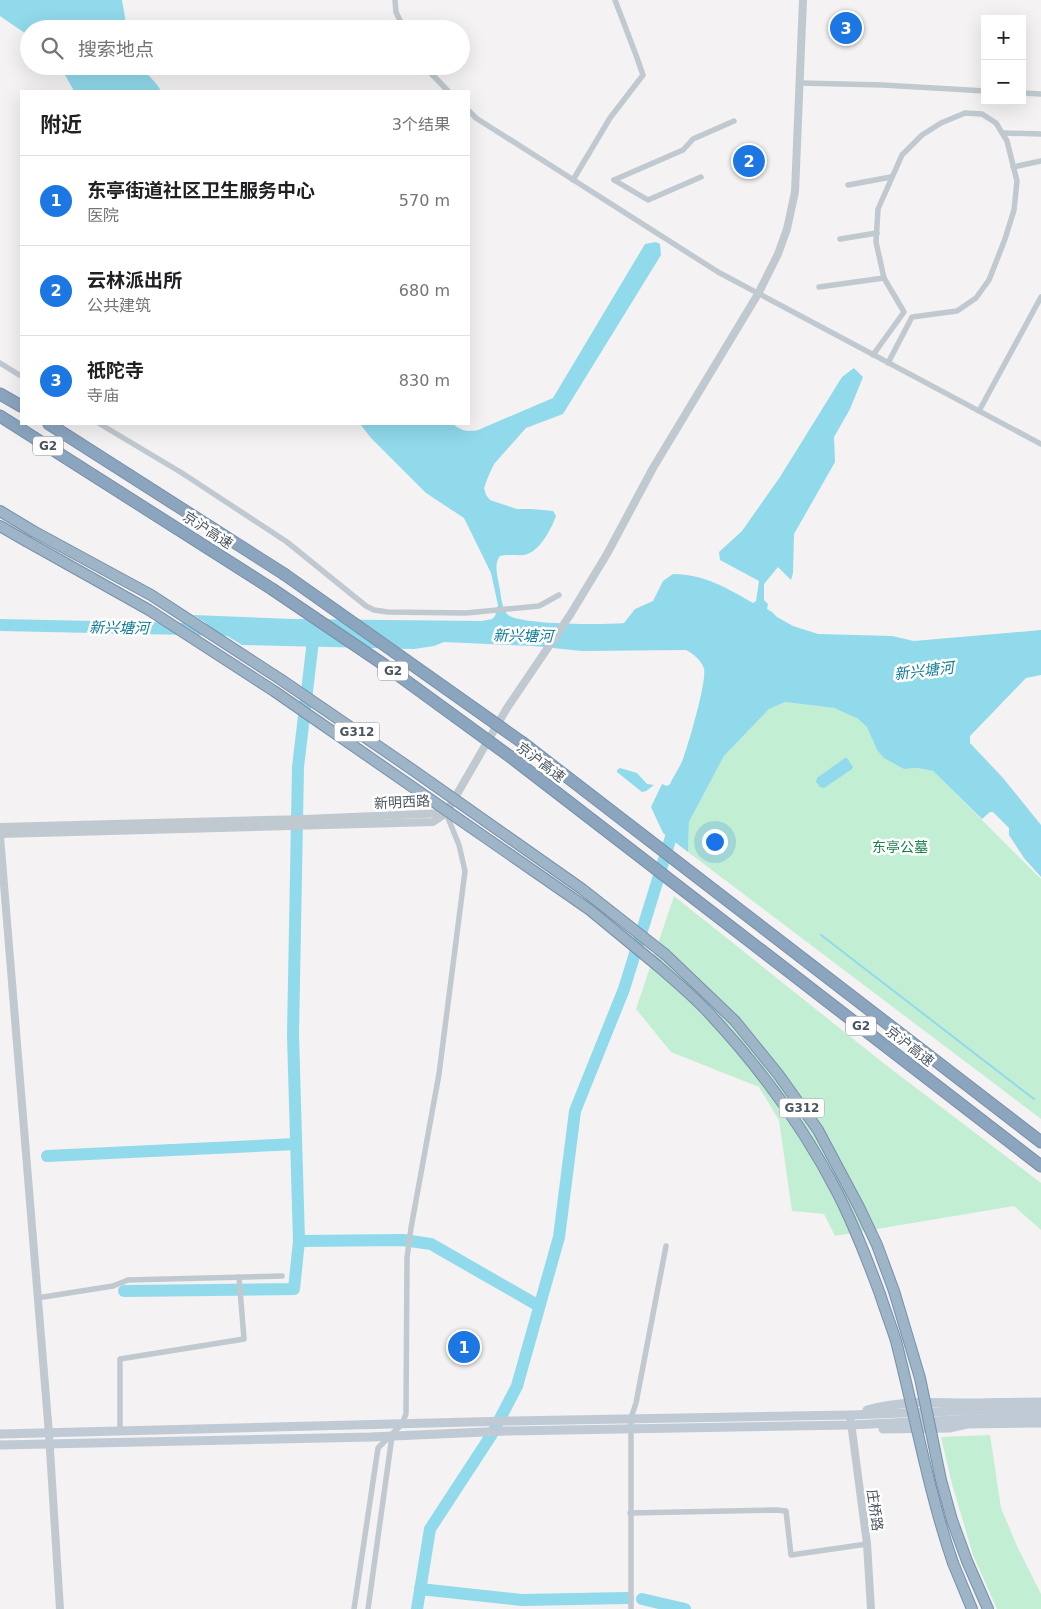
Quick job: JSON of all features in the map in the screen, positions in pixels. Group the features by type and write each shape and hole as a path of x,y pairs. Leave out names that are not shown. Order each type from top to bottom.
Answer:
{"highway":[{"path":"0,394 20,405"},
{"name":"京沪高速","path":"0,416 272,589 383,664 512,758 642,857 1041,1166"},
{"name":"京沪高速","path":"51,425 284,574 523,743 1041,1142"},
{"name":"G312","path":"0,511 151,595 280,679 410,768 582,890 666,955 735,1021 778,1074 818,1130 877,1244 894,1291 920,1378 941,1480 952,1520 988,1609"},
{"name":"G312","path":"0,526 149,610 274,691 590,910 658,966 705,1009 738,1046 774,1092 806,1138 836,1191 861,1244 895,1340 938,1521 972,1609"}],"main road":[{"path":"850,1415 897,1403 930,1401 964,1403 1041,1402"},
{"path":"0,1445 392,1436 472,1432 850,1426 1041,1408"},
{"path":"0,1434 630,1418 991,1413 1041,1416"},
{"path":"850,1426 883,1429 948,1428 967,1424 1041,1423"}],"street":[{"path":"395,0 396,12 400,20"},
{"path":"573,180 610,118 643,76 615,0"},
{"path":"354,1609 378,1448 402,1424 406,1414 407,1258 410,1228 439,1074 465,871 460,845 446,813 507,708 570,615 607,554 653,468 758,294 778,254 787,229 795,192 803,0"},
{"path":"433,75 447,90"},
{"path":"800,83 882,85 981,91"},
{"path":"1026,93 1041,94"},
{"path":"470,112 476,118 718,272 1041,444"},
{"path":"873,355 904,312 884,278 876,242 878,209 891,177 902,155 922,135 941,123 965,114 982,114 996,123 1003,133 1007,141 1017,181 1014,210 1005,239 989,280 976,298 957,311 912,317 888,363"},
{"path":"701,177 648,200 614,180 683,150 693,139 734,121"},
{"path":"1003,133 1041,134"},
{"path":"1013,167 1041,161"},
{"path":"848,185 891,177"},
{"path":"840,239 877,234"},
{"path":"819,287 884,278"},
{"path":"979,411 1041,297"},
{"path":"0,363 20,375"},
{"path":"102,425 182,473 287,542 366,606 374,610 388,612 466,612 497,610 539,606 559,595"},
{"name":"新明西路","path":"0,827 305,819 446,813"},
{"name":"新明西路","path":"0,835 433,822 446,813"},
{"path":"0,835 49,1434 60,1609"},
{"path":"631,1609 630,1418 636,1403 666,1246"},
{"path":"37,1298 113,1286 128,1280 282,1276"},
{"path":"120,1432 120,1359 244,1338 239,1277"},
{"name":"庄桥路","path":"850,1415 867,1544 871,1609"},
{"path":"368,1609 392,1436"},
{"path":"630,1513 786,1511 790,1555 867,1544"}],"green space":[{"name":"东亭公墓","path":"785,702 834,708 857,718 867,727 877,750 904,769 918,768 933,771 1041,879 1041,1119 688,852 689,822 724,756 769,709"},
{"path":"674,896 882,1062 1041,1183 1041,1230 1014,1206 835,1236 824,1214 792,1211 779,1120 759,1087 671,1052 636,1009"},
{"path":"990,1435 1001,1508 1017,1546 1041,1594 1041,1609 997,1609 973,1555 952,1484 941,1437"}],"water":[{"path":"0,0 122,0 125,20 20,20 20,30 0,16"},
{"path":"65,75 148,75 160,90 73,90"},
{"path":"656,242 660,244 661,255 563,414 526,428 494,464 488,477 484,488 490,500 517,509 553,511 556,516 540,545 530,553 524,555 503,555 498,559 497,573 505,611 514,618 543,622 582,624 624,623 635,609 653,601 663,581 673,574 705,579 753,603 756,601 759,581 720,560 719,552 742,531 780,477 842,377 854,368 863,377 850,409 834,437 835,462 794,534 793,573 791,580 778,567 764,584 764,600 768,604 767,609 793,626 818,634 892,636 914,641 1041,630 1041,675 1026,678 970,736 970,743 1003,778 1041,825 1041,877 1024,858 1009,835 1009,828 993,812 990,812 982,819 933,771 918,768 904,769 884,758 877,750 867,727 857,718 834,708 785,702 769,709 724,756 689,822 688,852 663,833 651,807 662,784 667,786 670,784 681,763 690,738 703,686 704,669 697,658 686,650 582,651 533,646 444,642 434,646 414,649 242,645 193,615 292,619 482,621 492,619 495,616 498,605 491,573 464,518 426,493 371,438 361,425 454,425 467,431 474,431 553,398 645,244"},
{"path":"845,758 853,767 852,769 824,788 820,787 816,782 817,778"},
{"path":"620,768 637,773 647,784 654,785 642,792 617,772"}],"waterway":[{"name":"新兴塘河","path":"0,625 235,630"},
{"path":"314,632 298,767 293,1035 299,1241 403,1240 431,1244 539,1306"},
{"path":"417,1609 430,1529 492,1434 517,1386 559,1237 575,1111 624,989 675,824"},
{"path":"821,935 1034,1099"},
{"path":"47,1156 296,1144"},
{"path":"124,1291 294,1289 299,1241"},
{"path":"420,1589 522,1600 628,1598"},
{"path":"642,1599 685,1609"}],"place":[{"name":"祇陀寺","path":"846,28"},
{"name":"云林派出所","path":"749,161"},
{"name":"东亭街道社区卫生服务中心","path":"464,1347"}]}
